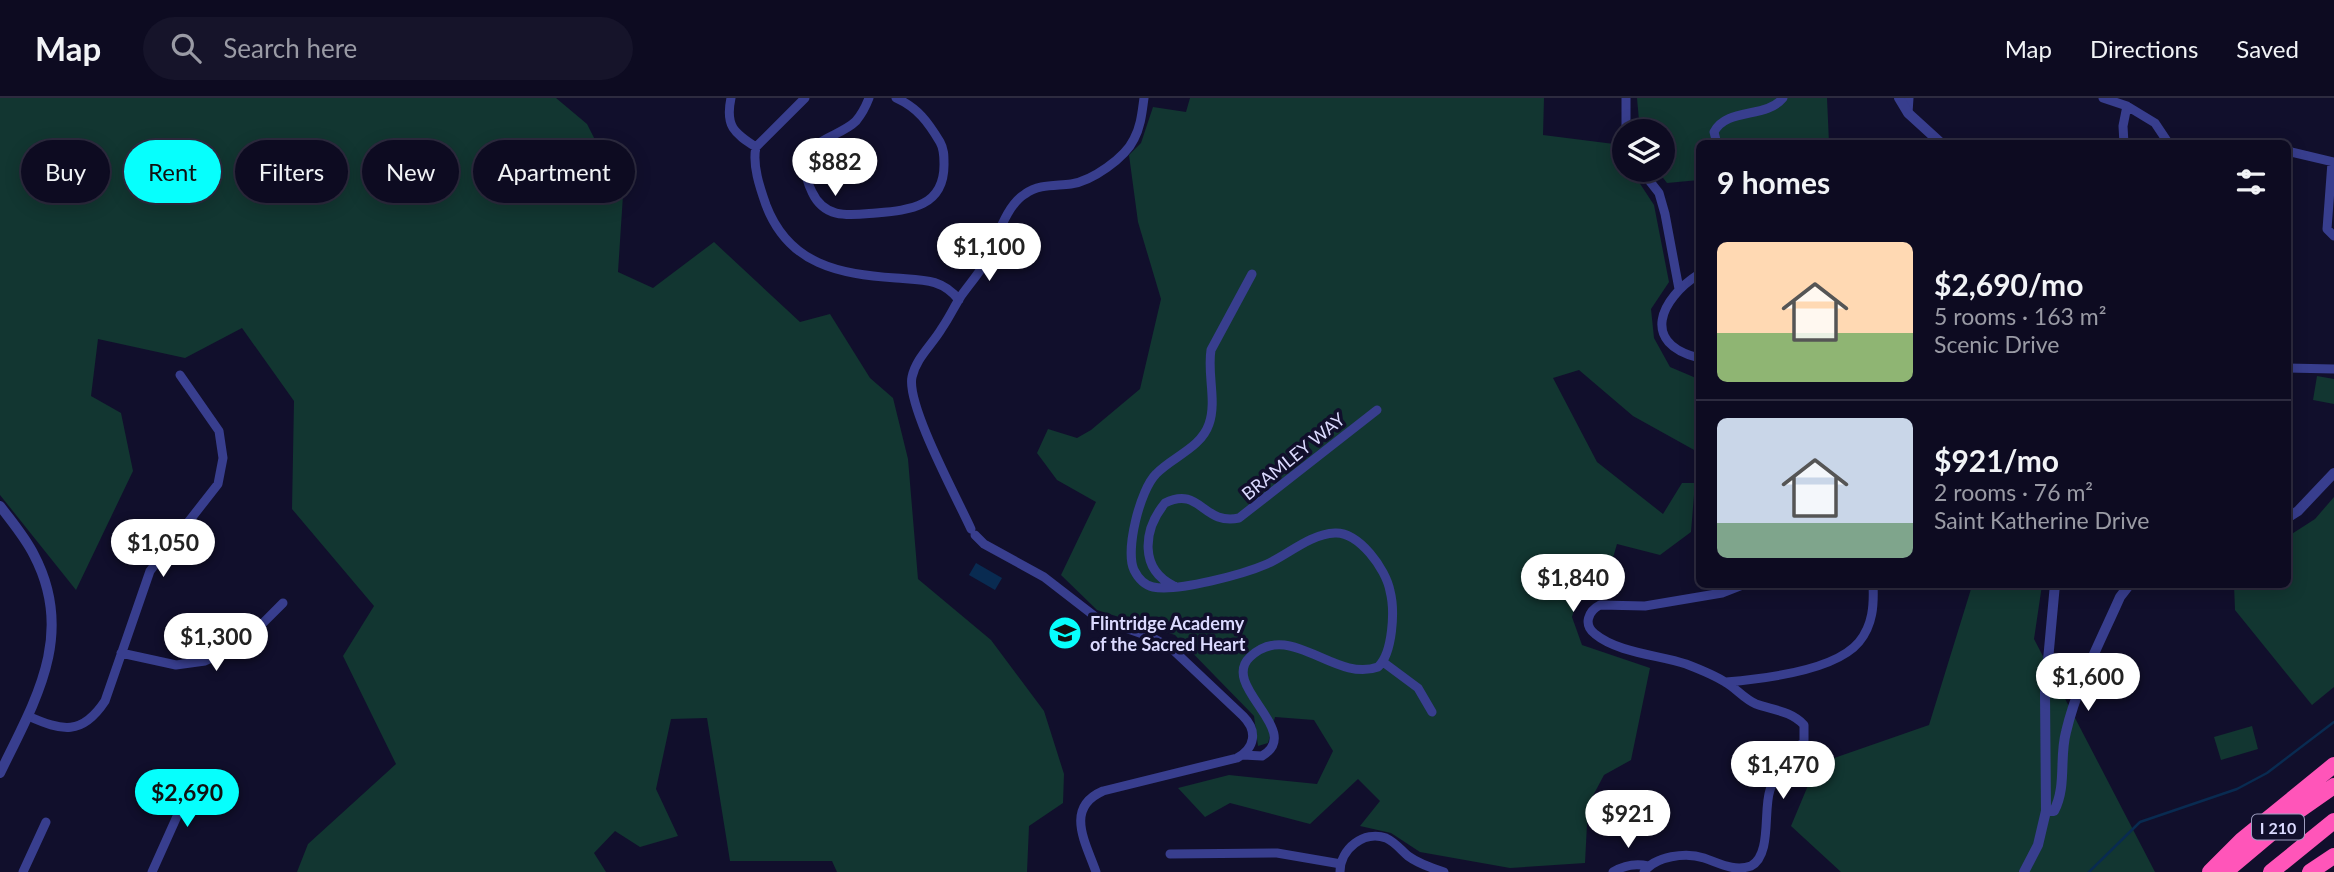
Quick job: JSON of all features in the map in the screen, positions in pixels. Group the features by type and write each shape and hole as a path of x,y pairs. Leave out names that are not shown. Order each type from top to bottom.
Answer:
{"highway":[{"path":"2210,872 2242,841 2334,765"},
{"name":"I 210","path":"2225,872 2294,814 2334,786"},
{"name":"I 210","path":"2271,872 2334,821"},
{"path":"2310,872 2334,856"}],"street":[{"path":"731,98 728,111 730,125 742,138 756,147"},
{"path":"806,98 756,147 757,172 770,214 788,241 809,259 840,270 874,277 932,280 946,286 959,300"},
{"path":"869,98 856,121 814,148 807,160 806,175 815,199 825,209 841,215 896,211 918,206 930,199 939,188 944,169 943,147 924,117 910,104 899,99"},
{"path":"1144,98 1141,121 1133,143 1108,166 1090,178 1031,190 1016,201 1006,215 993,250 921,356 911,385 916,411 973,532 984,544 1044,577 1097,618 1151,637 1171,648 1248,721 1253,735 1244,755"},
{"path":"1626,98 1626,119"},
{"path":"1716,140 1714,132 1718,124 1727,119 1766,110 1783,98"},
{"path":"1899,98 1908,113 1938,140"},
{"path":"1908,113 1909,98"},
{"path":"2103,98 2127,106 2155,122 2166,140"},
{"path":"2124,140 2127,106"},
{"path":"2291,152 2333,162 2327,229 2334,236"},
{"path":"1650,182 1659,193 1665,214 1679,289"},
{"path":"1096,872 1080,826 1081,811 1089,799 1102,791 1244,755 1262,756 1271,748 1271,726 1244,680 1243,666 1254,654 1282,644 1293,645 1354,670 1372,669 1383,662 1390,645 1390,590 1382,572 1361,544 1347,534 1318,537 1268,564 1245,572 1176,586 1152,587 1139,579 1130,556 1135,527 1151,479 1199,441 1205,433 1212,414 1209,361 1211,350 1252,274"},
{"path":"1696,276 1679,289 1665,310 1662,321 1663,333 1669,345 1681,353 1696,357"},
{"path":"2291,368 2334,369"},
{"path":"27,716 56,728 77,726 95,716 105,701 150,571 218,484 223,458 219,431 180,375"},
{"name":"BRAMLEY WAY","path":"1176,586 1157,574 1148,558 1152,528 1165,503 1185,498 1198,503 1214,517 1222,520 1239,518 1377,410"},
{"path":"2291,515 2334,473"},
{"path":"0,506 34,555 51,606 47,668 0,773"},
{"path":"1613,872 1638,864 1646,869 1666,858 1688,855 1703,857 1738,869 1749,867 1761,856 1770,790 1787,759 1804,741 1804,724 1798,718 1753,703 1726,682 1687,664 1626,649 1602,639 1593,633 1588,625 1588,615 1600,604 1645,606 1722,593 1735,588"},
{"path":"1726,682 1783,675 1806,669 1852,650 1870,623 1874,604 1873,588"},
{"path":"2024,872 2038,845 2046,811 2045,693 2055,588"},
{"path":"2046,811 2054,811 2061,798 2065,734 2078,692 2120,597 2127,588"},
{"path":"121,653 176,665 205,661 242,644 283,603"},
{"path":"1383,662 1418,688 1432,712"},
{"path":"152,872 196,774"},
{"path":"23,872 46,822"},
{"path":"1170,855 1276,853 1341,868 1353,844 1368,837 1378,837 1387,838 1417,861 1444,872"}],"green space":[{"path":"0,98 556,98 587,124 595,140 473,140 473,203 622,203 618,272 653,288 714,242 800,322 830,314 870,378 893,398 908,459 918,579 991,640 1044,711 1064,774 1063,803 1029,826 1027,872 837,872 832,861 730,861 707,718 671,719 656,789 678,836 640,847 615,831 594,853 606,872 297,872 308,844 396,764 343,656 374,606 292,509 294,401 242,328 185,358 98,339 91,396 121,413 133,471 76,590 0,495"},
{"path":"1190,98 1544,98 1543,135 1612,144 1612,182 1639,182 1654,205 1669,282 1651,309 1654,338 1670,367 1696,378 1696,451 1633,416 1579,370 1553,378 1597,462 1663,514 1682,483 1695,483 1691,532 1660,555 1617,544 1604,588 1577,599 1572,617 1582,645 1650,668 1631,760 1604,775 1588,805 1585,863 1510,868 1420,852 1391,833 1360,826 1380,801 1358,779 1310,824 1230,803 1205,817 1178,788 1229,775 1317,784 1333,751 1314,720 1275,717 1268,743 1258,746 1254,716 1175,635 1097,610 1061,575 1096,502 1057,480 1037,453 1048,429 1077,438 1091,430 1140,389 1161,299 1138,222 1129,155 1141,143 1153,107 1186,112"},
{"path":"1637,98 1827,98 1829,140 1696,140 1696,180 1667,183 1675,182 1675,119 1639,119"},
{"path":"2317,376 2334,379 2334,404 2313,400"},
{"path":"2334,497 2334,687 2312,705 2235,610 2234,588 2291,588 2291,534 2315,519"},
{"path":"2042,588 2034,639 2155,872 1841,872 1791,826 1817,764 1929,725 1971,589"},
{"path":"2252,726 2258,749 2221,760 2214,737"}],"water":[{"path":"976,563 1002,578 995,590 969,575"}],"waterway":[{"path":"2089,872 2140,822 2237,789 2267,773 2334,722"}],"place":[{"name":"Flintridge Academy of the Sacred Heart","path":"1065,633"}]}
